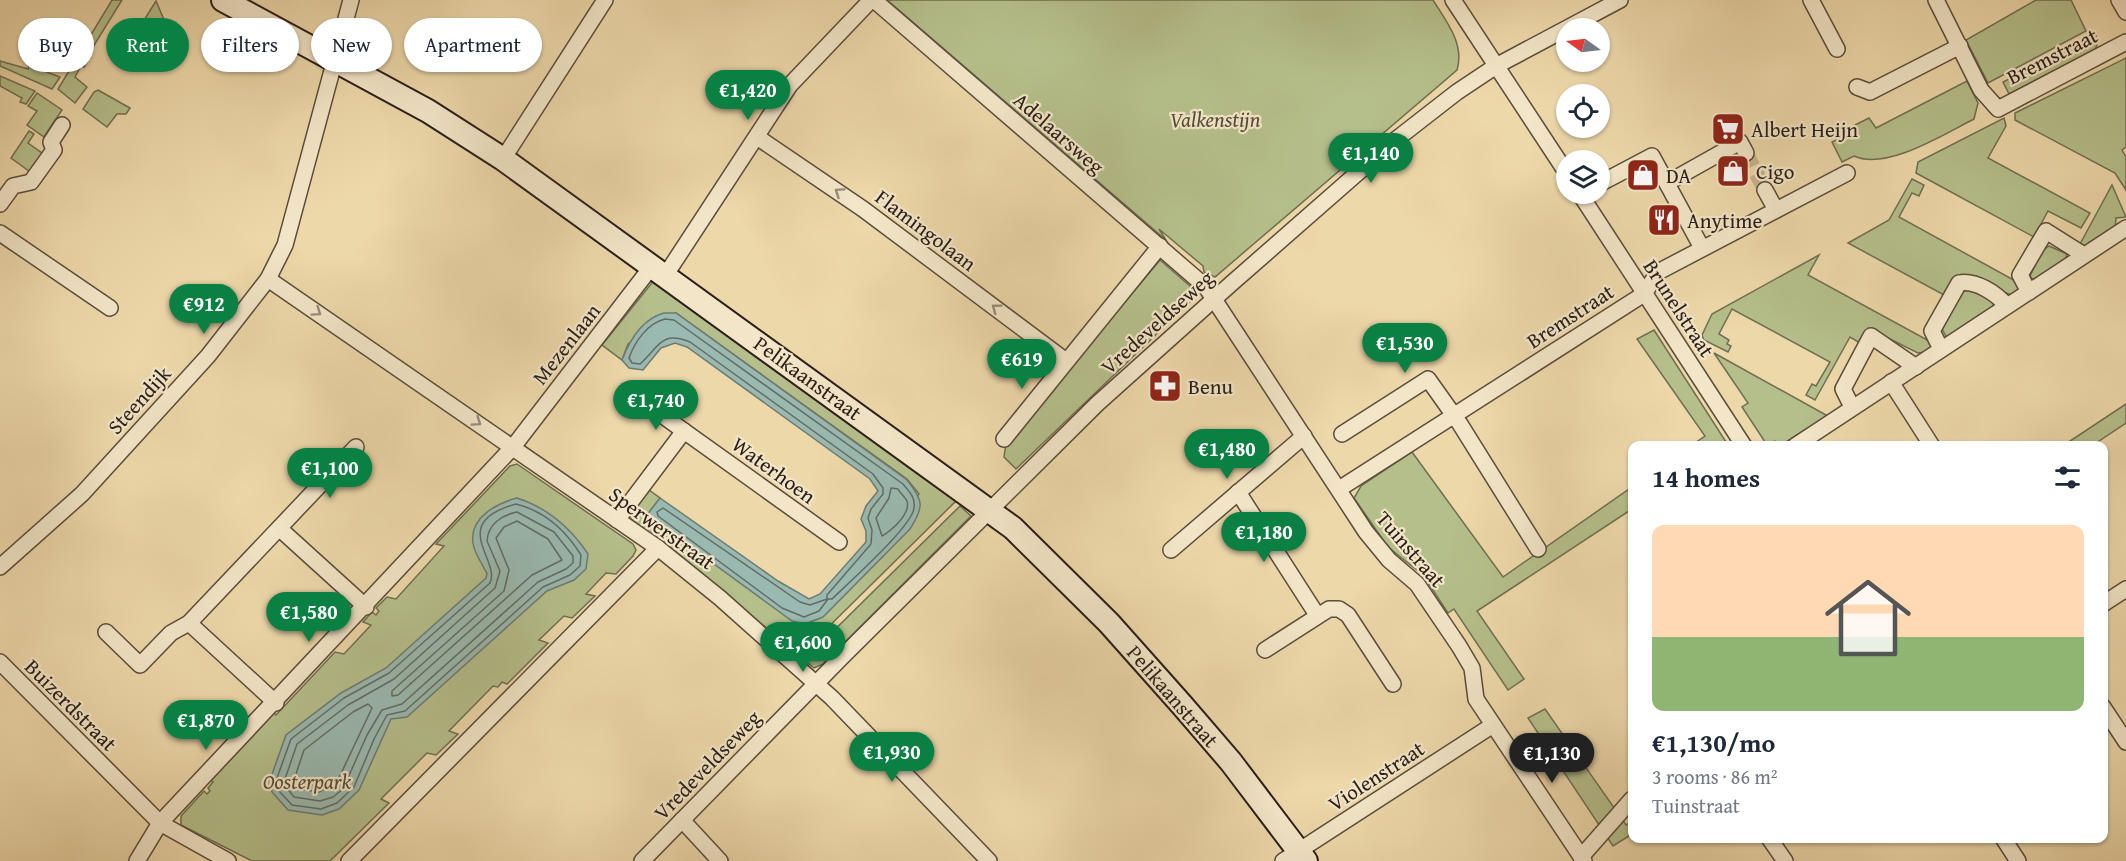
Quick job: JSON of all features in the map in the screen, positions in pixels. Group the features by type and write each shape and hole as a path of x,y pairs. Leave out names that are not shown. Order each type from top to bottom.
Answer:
{"street":[{"name":"Pelikaanstraat","path":"223,0 311,46"},
{"name":"Steendijk","path":"345,18 351,0"},
{"path":"503,159 605,0"},
{"name":"Mezenlaan","path":"513,447 659,271 758,137 790,85 872,0"},
{"name":"Adelaarsweg","path":"872,0 1197,278 1215,299"},
{"path":"1452,0 1556,157"},
{"name":"Vredeveldseweg","path":"642,861 816,683 1097,404 1394,141 1457,92 1496,66 1620,0"},
{"path":"1811,0 1837,49"},
{"path":"1857,87 1870,92 1959,46 1936,0"},
{"path":"2119,0 2126,12"},
{"name":"Bremstraat","path":"1959,46 1981,90 1998,109 2126,42"},
{"name":"Steendijk","path":"0,567 82,494 208,356 268,279 285,245 329,72"},
{"name":"Pelikaanstraat","path":"358,72 428,111 503,159 990,510 1050,563 1138,654 1231,762 1296,858"},
{"path":"0,204 14,186 31,182 54,150 51,142 62,125"},
{"name":"Flamingolaan","path":"758,137 863,208 1066,361"},
{"path":"1667,183 1740,142 1746,153"},
{"path":"1610,178 1652,156 1702,248"},
{"name":"Bremstraat","path":"1339,489 1644,294 1658,272 1847,173"},
{"path":"1766,190 1776,210"},
{"name":"Brunelstraat","path":"1587,204 1741,441"},
{"path":"1802,441 2126,228"},
{"path":"2029,292 2020,275 2046,231 2085,255"},
{"path":"0,232 110,308"},
{"name":"Vredeveldseweg","path":"1004,439 1160,246"},
{"name":"Sperwerstraat","path":"268,279 617,520 720,598 816,683 989,861"},
{"path":"1941,350 1932,331 1959,283 1970,281 2001,299 2007,306"},
{"name":"Tuinstraat","path":"1215,299 1381,552 1417,584 1459,646 1472,668 1476,699 1582,859"},
{"path":"1852,407 1843,389 1871,336 1916,366"},
{"path":"1342,434 1428,379 1538,549"},
{"path":"1891,382 1929,441"},
{"name":"Waterhoen","path":"648,405 839,542"},
{"path":"617,520 684,431"},
{"path":"1171,550 1304,436"},
{"path":"105,632 140,665 171,633 189,623 356,447"},
{"path":"137,861 160,823 276,703 513,447"},
{"path":"1238,492 1317,615"},
{"path":"280,529 366,607"},
{"path":"349,861 658,549"},
{"path":"2108,601 2126,589"},
{"path":"1265,650 1317,615 1329,609 1339,609 1348,615 1393,684"},
{"path":"189,623 276,703"},
{"name":"Buizerdstraat","path":"0,662 160,823 228,861"},
{"path":"2108,715 2126,742"},
{"name":"Violenstraat","path":"1296,858 1492,725"},
{"path":"1582,859 1628,804"},
{"path":"682,820 720,861"},
{"path":"1772,843 1785,861"},
{"path":"2006,843 2018,861"}],"green space":[{"path":"112,0 122,0 111,18 106,18 106,26 94,45 94,30"},
{"name":"Valkenstijn","path":"887,0 1433,0 1453,33 1459,60 1457,70 1215,277 1204,272 1203,266 1159,229 1166,240"},
{"path":"2036,0 2071,0 2086,31 1988,83 1966,40"},
{"path":"156,1 163,18 145,18"},
{"path":"2095,34 2098,41 2095,51 2009,94 2003,82"},
{"path":"2126,58 2126,147 2122,150 2126,157 2126,190 2115,173 2015,120 2015,113"},
{"path":"0,61 18,66 18,72 47,72 60,77 52,89 0,66"},
{"path":"68,72 78,72 75,77 87,87 75,103 58,89"},
{"path":"0,76 35,91 26,104 20,102 22,98 0,86"},
{"path":"1967,81 1978,103 1974,119 1915,149 1898,155 1882,159 1854,156 1842,162 1832,142 1844,136 1843,131 1869,118 1876,128"},
{"path":"98,90 130,108 126,114 117,114 107,127 83,109 94,92"},
{"path":"37,93 62,110 44,137 27,125 37,111 28,106"},
{"path":"2004,118 2006,126 1988,158 2090,213 2081,228 2048,211 2034,237 1916,173 1918,162"},
{"path":"29,131 34,134 28,143 42,153 43,160 33,174 11,158"},
{"path":"1912,179 1924,185 1919,196 1912,193 1899,217 2021,284 2022,290 2011,295 1963,275 1956,276 1944,295 1848,243 1889,220"},
{"path":"2112,185 2126,217 2116,218 2115,230 2084,248 2080,244"},
{"path":"2049,246 2067,254 2065,260 2038,278 2032,279 2030,276 2042,251"},
{"path":"1819,255 1808,275 1931,342 1932,346 1926,352 1918,353 1868,328 1860,343 1850,337 1815,400 1806,395 1812,384 1816,386 1830,362 1732,309 1719,334 1729,340 1727,344 1731,346 1728,352 1704,340 1702,335 1712,314"},
{"path":"1160,260 1190,286 1191,301 1016,469 1004,457 1006,444"},
{"path":"655,279 956,501 799,656 722,590 633,521 629,513 649,490 660,498 647,515 805,624 919,494 907,479 676,313 628,344 622,360 602,345"},
{"path":"1972,287 1994,302 1992,309 1950,337 1946,336 1942,329 1961,291"},
{"path":"1654,330 1725,441 1698,441 1705,436 1637,339"},
{"path":"1714,353 1826,417 1787,441 1764,441 1742,407 1748,403"},
{"path":"2126,404 2126,423 2099,441 2070,441"},
{"path":"1412,452 1503,577 1628,490 1628,512 1477,611 1524,679 1508,690 1454,609 1448,613 1423,575 1388,547 1354,498 1361,486"},
{"name":"Oosterpark","path":"517,464 633,544 636,550 633,556 616,574 606,573 586,594 595,596 572,618 564,616 539,640 548,643 507,684 502,682 498,687 493,686 449,731 458,734 436,755 427,753 381,799 389,803 330,861 252,861 181,825 181,816 204,791 207,794 210,791 208,788 213,782 209,779 273,712 276,715 335,652 344,654 371,625 363,622 372,612 376,615 379,611 376,608 387,597 396,599 444,546 436,544 510,466"},
{"path":"960,506 971,516 823,664 814,668 804,660"},
{"path":"1545,709 1626,825 1628,824 1628,837 1613,846 1528,718"}],"water":[{"path":"664,313 676,313 907,480 917,493 920,509 910,529 823,617 805,624 792,621 647,515 660,498 778,581 809,599 820,594 866,542 866,531 861,519 866,506 878,491 870,479 687,347 675,343 661,348 643,370 629,368 622,360 633,337 649,320"},
{"path":"517,498 539,507 574,535 588,554 586,569 574,580 547,591 407,717 391,719 359,790 339,809 322,815 288,810 272,792 271,777 286,735 341,693 386,668 486,578 487,574 473,543 476,526 486,513 502,503"}],"tunnel":[{"path":"1746,153 1765,190"}],"place":[{"name":"Albert Heijn","path":"1728,129"},
{"name":"Cigo","path":"1733,171"},
{"name":"DA","path":"1643,175"},
{"name":"Anytime","path":"1664,220"},
{"name":"Benu","path":"1165,386"}]}
